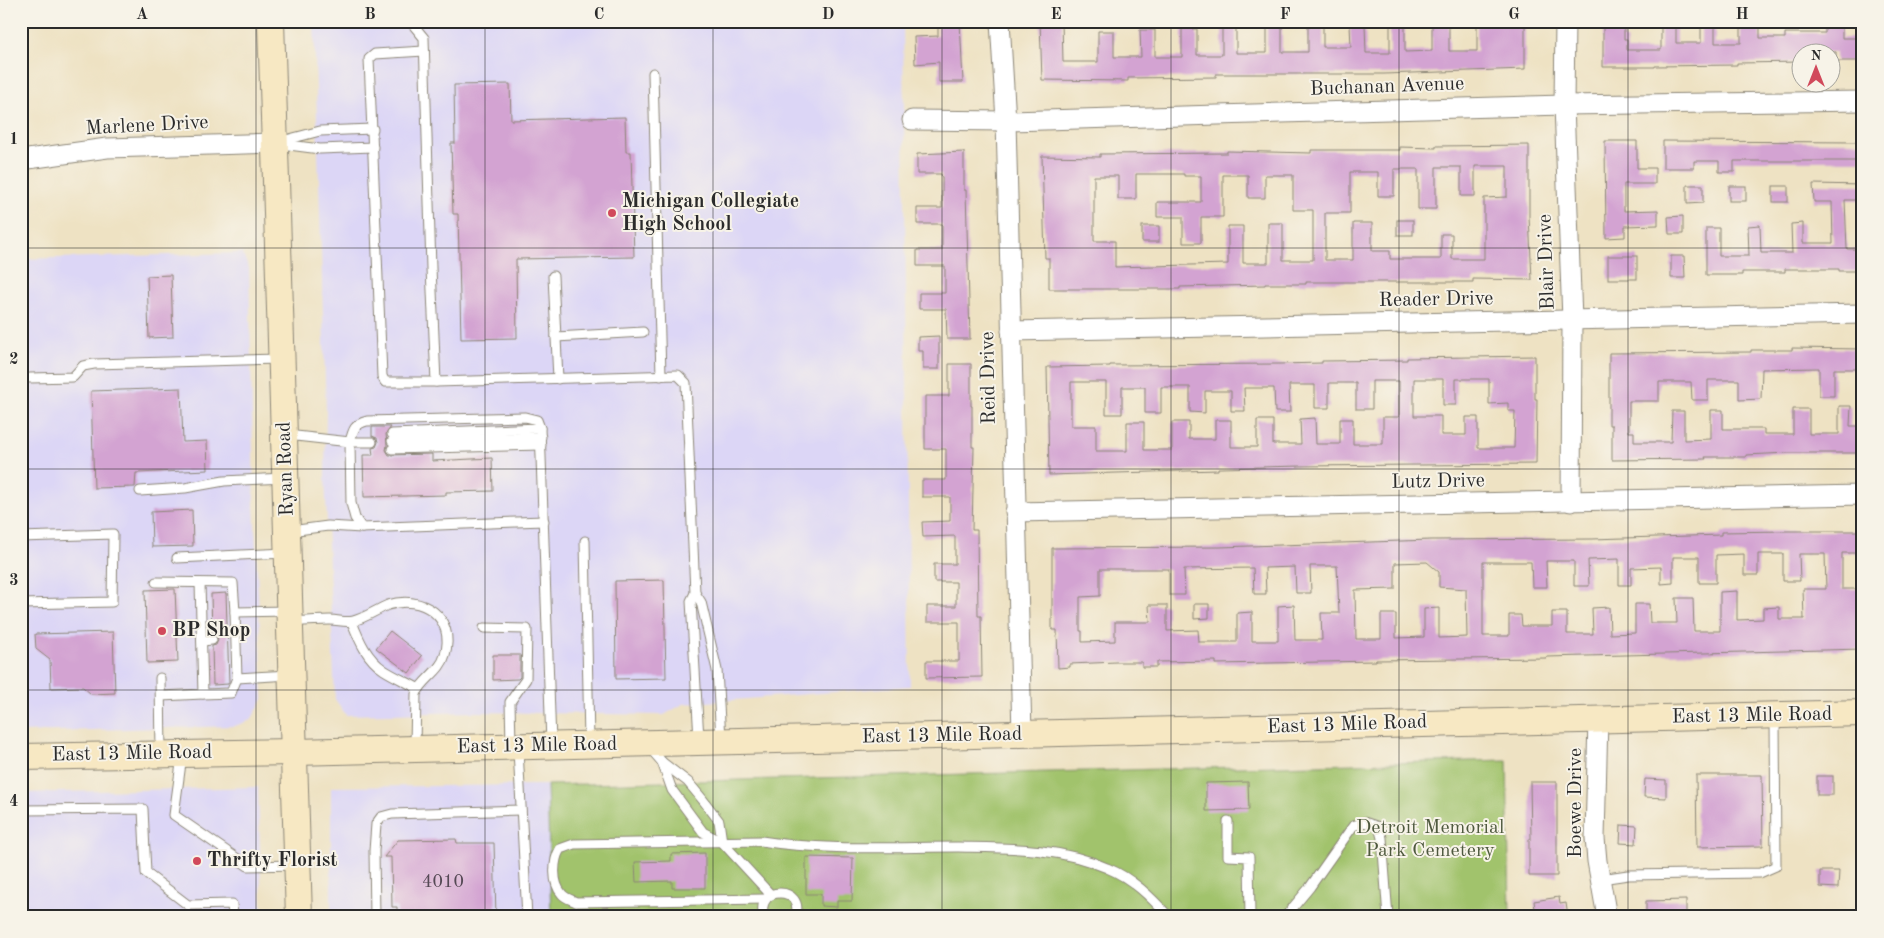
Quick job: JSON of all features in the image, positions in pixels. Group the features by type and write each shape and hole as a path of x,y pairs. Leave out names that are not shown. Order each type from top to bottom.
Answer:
{"main road":[{"name":"Ryan Road","path":"271,21 299,917"},
{"name":"East 13 Mile Road","path":"22,757 552,745 589,745 654,753 710,742 1863,713"}],"street":[{"name":"Reid Drive","path":"1000,21 1006,121 1022,734"},
{"name":"Blair Drive","path":"1565,21 1564,105 1572,320 1571,502"},
{"name":"Buchanan Avenue","path":"912,120 1006,121 1564,105 1863,101"},
{"name":"Marlene Drive","path":"21,160 107,148 276,143"},
{"name":"Reader Drive","path":"1011,331 1863,314"},
{"name":"Lutz Drive","path":"1015,512 1863,495"},
{"name":"Boewe Drive","path":"1598,719 1595,838 1607,917"}],"lane":[{"path":"410,21 424,38 436,382"},
{"path":"424,51 375,54 369,59 382,376 385,382 678,376 686,383 695,594 691,601 710,742"},
{"path":"653,74 661,376"},
{"path":"276,143 320,131 372,129"},
{"path":"276,143 320,149 374,148"},
{"path":"552,276 558,379"},
{"path":"556,336 643,332"},
{"path":"30,378 73,377 83,366 94,364 282,359"},
{"path":"362,528 355,518 351,502 350,442 353,428 359,423 367,420 525,417 537,420 541,437 552,745"},
{"path":"285,435 350,442 372,442"},
{"path":"541,437 392,442 541,437"},
{"path":"140,491 184,488 224,481 286,478"},
{"path":"177,558 288,542 328,526 362,528 544,522"},
{"path":"21,537 112,534 112,602 21,604"},
{"path":"585,541 589,745"},
{"path":"156,582 233,583 235,612 232,640 237,678 231,693 161,696"},
{"path":"200,583 203,694"},
{"path":"695,594 701,602 717,670 710,742"},
{"path":"235,612 352,622 389,605 402,603 422,604 440,616 446,629 447,645 445,656 438,668 418,689 415,702 415,749"},
{"path":"352,622 360,642 376,663 383,670 418,689"},
{"path":"484,628 527,628 526,679 510,702 521,810 527,917"},
{"path":"202,641 212,640"},
{"path":"237,678 292,675"},
{"path":"160,678 161,696 172,754 174,815 248,866 298,866"},
{"path":"1600,879 1628,875 1760,873 1776,866 1774,715"},
{"path":"21,725 22,757"},
{"path":"654,753 688,782 713,814 718,821 722,842"},
{"path":"654,753 672,790 703,832 722,842 768,897"},
{"path":"21,810 143,809 146,873 188,905 232,904 233,917"},
{"path":"375,917 374,851 376,824 381,817 392,814 521,810"},
{"path":"1228,821 1228,856 1249,857 1250,917"},
{"path":"1285,917 1310,887 1354,826 1364,822 1379,827 1382,838 1388,917"},
{"path":"797,916 797,907 790,896 784,893 768,897 576,902 563,896 556,885 556,857 560,849 574,844 761,841 782,844 871,847 1024,848 1070,855 1108,868 1141,888 1169,917"},
{"path":"764,917 763,905 768,897"}],"shaded area":[{"name":"Michigan Collegiate High School","path":"314,21 903,21 910,686 683,704 664,715 476,712 346,715 335,699 325,476 326,410"},
{"path":"242,253 249,268 254,505 263,699 251,720 235,726 21,732 21,259"},
{"path":"547,785 551,917 331,917 331,787"},
{"path":"258,787 262,917 21,917 21,793"}],"green space":[{"name":"Detroit Memorial Park Cemetery","path":"1507,760 1510,917 551,917 547,785"}],"building":[{"path":"938,21 960,21 963,82 939,82 939,62 915,64 914,37 938,36"},
{"path":"1040,21 1062,21 1063,62 1098,62 1098,31 1114,31 1114,57 1141,57 1140,30 1155,30 1155,57 1182,57 1182,29 1197,29 1197,55 1222,55 1222,28 1236,28 1236,53 1267,53 1267,27 1282,27 1282,52 1308,52 1308,26 1323,25 1323,47 1351,47 1350,25 1365,25 1366,53 1390,53 1390,24 1405,24 1405,52 1432,51 1432,24 1449,24 1449,51 1477,51 1477,23 1525,21 1525,69 1384,74 1216,74 1216,77 1128,78 1128,81 1042,80"},
{"path":"1603,21 1624,21 1624,39 1627,39 1627,50 1661,50 1661,21 1676,21 1676,43 1701,43 1701,21 1715,21 1715,43 1741,43 1741,21 1760,21 1760,38 1785,38 1785,33 1825,33 1825,21 1842,21 1842,38 1863,38 1863,61 1842,61 1842,42 1792,42 1792,62 1603,67"},
{"path":"510,84 511,120 625,117 626,152 631,152 634,257 516,259 517,338 461,339 458,214 453,214 451,143 455,143 454,85"},
{"path":"1605,141 1637,141 1637,168 1655,168 1655,184 1624,184 1624,211 1658,210 1658,225 1625,226 1625,237 1606,238"},
{"path":"1663,141 1861,142 1861,161 1734,161 1734,172 1719,172 1719,161 1694,161 1694,168 1663,168"},
{"path":"1529,145 1529,216 1532,280 1473,279 1473,282 1306,282 1306,284 1180,287 1180,289 1049,289 1049,258 1045,258 1042,156 1100,157 1100,154 1227,153 1227,151 1311,153 1311,150 1400,150 1400,147 1436,148 1436,146","holes":["1475,166 1507,166 1507,197 1484,198 1484,259 1452,259 1452,234 1441,234 1441,259 1390,259 1390,251 1372,251 1372,223 1353,223 1353,260 1325,260 1325,213 1350,213 1350,172 1378,172 1378,196 1394,196 1394,169 1418,169 1418,209 1436,209 1436,167 1461,167 1461,196 1475,196","1136,174 1201,176 1201,202 1157,202 1157,217 1183,217 1183,243 1201,243 1201,217 1223,217 1223,175 1248,175 1248,198 1265,198 1265,175 1293,175 1293,210 1313,210 1313,260 1283,260 1283,223 1268,223 1268,263 1243,263 1243,226 1228,226 1228,264 1115,267 1115,241 1094,241 1094,176 1118,176 1118,199 1136,199"]},
{"path":"964,152 970,339 947,339 946,309 919,309 919,293 945,293 945,266 917,266 917,250 942,250 942,224 917,224 917,208 942,208 942,178 941,174 917,174 917,154"},
{"path":"1813,184 1863,185 1863,200 1845,200 1847,249 1863,249 1863,271 1785,269 1785,272 1742,272 1742,275 1706,275 1706,228 1719,228 1719,256 1749,256 1748,226 1760,225 1761,253 1792,253 1791,224 1803,223 1803,243 1833,243 1832,202 1814,202"},
{"path":"1687,185 1703,185 1703,203 1687,204"},
{"path":"1729,186 1746,186 1746,201 1729,201"},
{"path":"1773,186 1788,186 1788,202 1773,202"},
{"path":"1683,216 1683,234 1669,234 1668,217"},
{"path":"1397,220 1413,220 1413,235 1397,235"},
{"path":"1142,226 1159,226 1159,242 1142,242"},
{"path":"1608,256 1637,256 1637,279 1608,279"},
{"path":"1671,256 1684,256 1685,278 1671,278"},
{"path":"171,275 173,337 149,338 147,276"},
{"path":"939,336 939,369 923,369 923,351 918,351 918,337"},
{"path":"1792,348 1863,349 1863,369 1834,369 1834,396 1819,396 1819,368 1762,369 1761,399 1739,400 1739,380 1708,380 1708,400 1692,400 1691,382 1659,382 1659,401 1629,401 1629,432 1634,432 1634,442 1671,442 1672,411 1684,411 1684,440 1711,439 1711,410 1723,410 1723,429 1764,429 1764,434 1793,434 1793,409 1809,409 1809,434 1839,434 1839,406 1851,406 1850,426 1863,426 1863,453 1788,453 1746,455 1746,457 1705,457 1706,459 1612,460 1612,425 1609,425 1609,353 1751,352 1751,350 1792,350"},
{"path":"1535,356 1535,399 1537,399 1536,464 1302,466 1049,475 1047,367 1322,363 1322,361 1407,360 1407,358","holes":["1414,379 1443,379 1443,405 1456,405 1456,379 1489,379 1489,404 1508,403 1508,411 1515,411 1514,448 1478,448 1478,417 1466,417 1466,435 1441,435 1441,416 1414,416","1372,381 1399,381 1399,417 1383,417 1383,444 1353,444 1353,419 1340,419 1340,444 1316,444 1315,418 1300,419 1301,444 1273,444 1273,420 1257,420 1257,447 1231,447 1231,420 1215,420 1215,439 1189,439 1189,422 1172,422 1172,450 1144,450 1144,422 1127,422 1127,451 1096,451 1096,426 1071,426 1071,382 1106,382 1106,414 1122,414 1122,387 1145,387 1145,413 1161,413 1161,387 1190,387 1190,412 1205,413 1205,391 1231,391 1231,411 1245,411 1244,388 1274,388 1275,412 1290,412 1289,385 1315,385 1315,408 1329,408 1329,383 1356,383 1356,409 1372,409"]},
{"path":"949,364 971,364 972,447 974,447 972,530 977,530 978,616 981,616 982,677 926,678 926,661 959,661 959,622 927,622 927,606 956,606 956,582 934,582 934,564 955,564 955,536 923,537 922,522 950,521 950,497 922,497 922,480 946,480 946,449 925,449 925,396 949,396"},
{"path":"181,388 183,442 207,441 208,470 136,473 135,487 94,488 91,391"},
{"path":"372,427 391,427 386,434 386,450 389,455 432,454 432,461 492,458 493,491 446,492 446,495 364,497 363,455 373,455 372,448 376,447 378,442 377,438 372,436"},
{"path":"192,510 193,546 152,547 151,512"},
{"path":"1863,531 1863,553 1842,553 1842,589 1859,589 1863,649 1546,658 1216,664 1216,661 1157,662 1157,667 1142,667 1142,662 1116,662 1070,664 1070,667 1058,668 1057,630 1052,630 1052,548 1220,547 1431,540 1592,539 1721,535 1721,532","holes":["1744,554 1744,575 1758,575 1758,554 1783,554 1783,581 1800,581 1799,554 1825,554 1826,589 1803,589 1804,619 1779,619 1779,607 1763,608 1763,619 1737,620 1737,591 1720,592 1720,631 1694,631 1693,598 1676,598 1677,623 1650,623 1649,604 1635,604 1635,633 1610,634 1609,607 1592,608 1593,634 1567,634 1567,612 1552,612 1552,626 1522,626 1521,615 1509,615 1509,636 1483,636 1483,562 1531,562 1532,587 1547,587 1546,561 1574,561 1574,586 1589,586 1588,560 1619,559 1619,585 1631,585 1631,568 1661,567 1661,584 1673,583 1673,557 1699,557 1699,583 1716,583 1716,555","1427,562 1439,572 1439,587 1466,589 1467,637 1439,638 1439,608 1424,609 1424,637 1396,638 1396,614 1381,614 1381,639 1356,639 1355,590 1395,589 1395,563","1310,566 1337,566 1339,613 1321,613 1322,640 1295,640 1294,605 1278,606 1278,641 1252,641 1252,612 1237,613 1237,642 1199,642 1198,630 1167,631 1167,605 1149,605 1150,622 1115,622 1115,641 1082,642 1082,631 1080,631 1080,597 1100,596 1100,569 1169,569 1169,595 1185,595 1184,569 1253,568 1254,594 1266,594 1265,568 1295,567 1296,593 1311,593"]},
{"path":"664,580 666,678 616,679 615,581"},
{"path":"175,589 178,662 147,663 145,590"},
{"path":"226,593 229,682 228,684 213,685 212,646 216,645 218,640 217,636 212,634 211,594"},
{"path":"1194,604 1209,604 1209,618 1194,619"},
{"path":"390,631 422,656 409,673 376,648"},
{"path":"113,632 115,693 91,694 83,687 51,688 50,660 36,649 35,634"},
{"path":"493,655 520,655 520,677 518,679 493,680"},
{"path":"1696,775 1762,775 1763,846 1697,847"},
{"path":"1817,776 1833,776 1833,795 1817,795"},
{"path":"1645,779 1666,780 1666,798 1644,797"},
{"path":"1248,782 1249,810 1206,811 1206,783"},
{"path":"1530,782 1557,782 1557,876 1529,876 1529,839 1531,839"},
{"path":"1621,825 1637,826 1636,844 1620,843"},
{"path":"456,839 457,843 494,843 496,917 397,917 397,907 392,907 391,857 384,857 398,840"},
{"path":"705,853 705,888 672,888 672,881 636,882 635,862 671,861 671,854"},
{"path":"806,857 853,858 852,901 837,901 837,907 821,906 821,894 806,894"},
{"path":"1820,871 1839,871 1838,888 1820,887"},
{"path":"1559,897 1560,904 1566,903 1568,917 1536,917 1534,901"},
{"path":"1686,900 1686,917 1646,917 1646,901"}],"place":[{"name":"Michigan Collegiate High School","path":"612,213"},
{"name":"BP Shop","path":"162,631"},
{"name":"Thrifty Florist","path":"197,861"}]}
